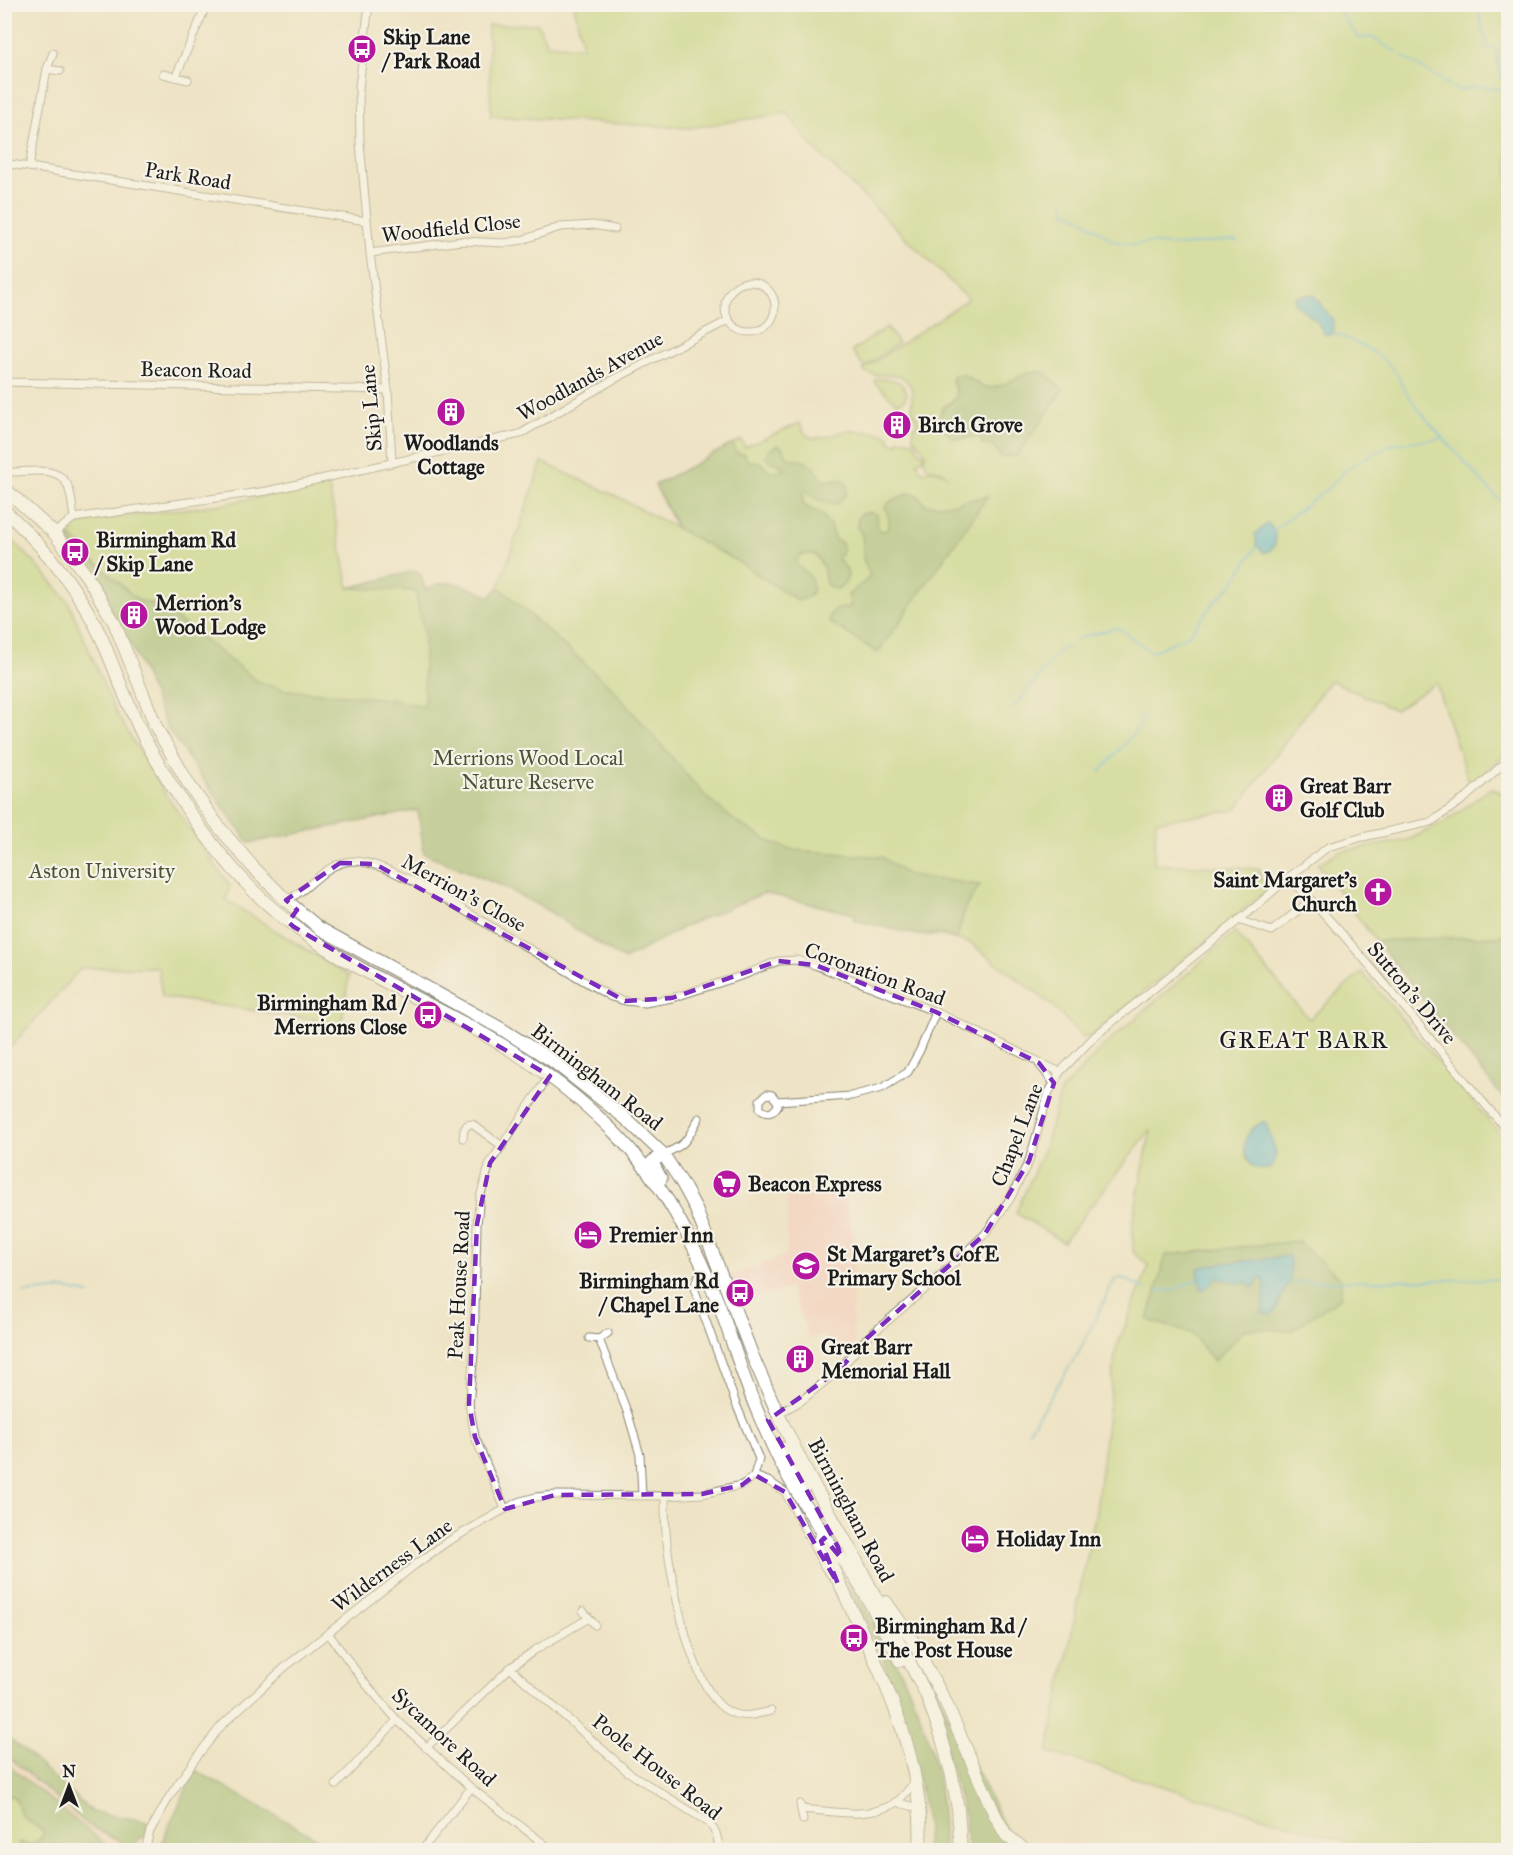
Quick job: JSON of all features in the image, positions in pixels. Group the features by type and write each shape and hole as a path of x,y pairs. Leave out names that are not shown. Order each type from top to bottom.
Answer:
{"highway":[{"name":"Birmingham Road","path":"4,488 54,534 81,568 114,622 157,729 190,786 252,866 319,928 500,1028 554,1062 625,1118 663,1154 696,1207 753,1357 847,1559 926,1694 941,1735 952,1776 957,1846"},
{"name":"Birmingham Road","path":"4,510 51,556 68,579 98,632 126,700 145,738 178,795 245,883 288,922 383,982 488,1036 569,1090 612,1130 646,1169 672,1205 704,1268 758,1413 783,1468 832,1547 847,1559"},
{"path":"268,905 283,897"},
{"path":"288,922 297,910"},
{"path":"663,1154 652,1162 667,1189 672,1205"},
{"path":"671,1166 687,1212 682,1224"},
{"path":"807,1508 839,1586 891,1694 903,1733 920,1808 922,1831 920,1851"},
{"path":"839,1586 847,1559"},
{"path":"847,1559 910,1636 946,1703 995,1815 1006,1835 1025,1851"}],"street":[{"path":"176,76 207,4"},
{"name":"Skip Lane","path":"54,534 75,518 267,490 392,462 388,390 370,253 360,143 359,87 369,4"},
{"path":"4,5 5,22"},
{"path":"29,167 47,69 53,53"},
{"path":"47,69 60,70"},
{"path":"163,74 188,80"},
{"name":"Park Road","path":"4,164 367,221"},
{"name":"Woodfield Close","path":"370,253 462,241 513,242 560,227 593,225 606,232 615,229"},
{"path":"755,282 769,291 775,306 771,322 761,329 749,332 734,326 729,320 725,312 725,304 732,290 738,285 755,282"},
{"name":"Woodlands Avenue","path":"392,462 520,434 613,380 729,320"},
{"name":"Beacon Road","path":"4,382 388,390"},
{"path":"11,472 50,472 58,475 66,482 75,518"},
{"name":"Chapel Lane","path":"778,1414 801,1401 839,1371 866,1339 937,1279 985,1234 1010,1199 1029,1161 1049,1092 1060,1072 1095,1036 1328,847 1431,822 1464,799 1509,760"},
{"name":"Merrion's Close","path":"283,897 294,897 329,868 340,863 352,861 375,864 436,894 611,997 625,1001"},
{"name":"Sutton's Drive","path":"1289,877 1418,1022 1459,1075 1509,1131"},
{"path":"1238,920 1272,931 1311,900"},
{"name":"Coronation Road","path":"625,1001 645,1003 672,998 744,975 778,961 796,960 815,965 936,1012 1060,1072"},
{"path":"777,1101 851,1096 882,1088 908,1072 936,1012"},
{"name":"Coronation Road","path":"1039,1063 1054,1083"},
{"name":"Peak House Road","path":"505,1509 475,1437 469,1404 474,1354 477,1224 480,1197 490,1163 549,1076"},
{"path":"663,1154 680,1148 699,1118"},
{"path":"463,1138 467,1125 472,1124 502,1146"},
{"path":"704,1268 694,1288 736,1404 759,1459 754,1476 768,1481 785,1492 824,1566 839,1586"},
{"path":"589,1338 599,1339 608,1333"},
{"path":"599,1339 637,1444 640,1455 642,1496"},
{"name":"Wilderness Lane","path":"144,1851 150,1832 171,1794 222,1725 285,1666 415,1564 447,1542 521,1501 555,1495 702,1494 742,1485 754,1476"},
{"path":"665,1496 666,1533 672,1575 683,1623 700,1674 709,1691 724,1708 744,1717 771,1711"},
{"path":"583,1611 595,1625"},
{"path":"426,1748 510,1668 535,1650 589,1618"},
{"name":"Sycamore Road","path":"328,1633 365,1683 397,1720 471,1788 548,1850"},
{"name":"Poole House Road","path":"510,1668 628,1772 709,1823 716,1833 720,1851"},
{"path":"336,1785 397,1720"},
{"path":"803,1821 800,1807 868,1813 896,1802 915,1782"},
{"path":"422,1851 471,1788"},
{"path":"896,1802 920,1808"}],"highlighted area":[{"path":"340,863 375,864 625,1001 672,998 778,961 815,965 936,1012 1039,1063 1054,1083 1029,1161 985,1234 866,1339 839,1370 768,1420 838,1547 841,1558 824,1538 821,1541 838,1584 785,1492 755,1475 742,1485 702,1494 555,1495 505,1509 475,1437 469,1404 477,1224 490,1163 550,1076 294,927 288,922 297,910 286,900"}],"shaded area":[{"name":"St Margaret's CofE Primary School","path":"843,1190 855,1245 852,1315 855,1343 837,1360 823,1335 809,1338 790,1287 741,1302 730,1276 787,1255 787,1191"},
{"path":"4,1754 88,1825 130,1847 125,1850 5,1850"}],"green space":[{"path":"574,5 1508,5 1508,751 1470,785 1436,683 1395,710 1330,680 1236,810 1156,821 1154,864 1260,869 1260,880 1272,881 1270,888 1090,1036 1083,1038 1051,1004 970,943 939,935 919,935 854,920 855,914 764,893 687,925 624,960 547,910 504,887 424,853 418,810 249,843 167,728 132,646 60,528 84,553 83,547 70,536 74,525 100,519 224,504 328,483 349,588 414,571 421,575 425,590 443,583 450,583 465,586 490,597 499,587 542,462 616,496 676,528 655,485 741,440 745,447 800,423 806,435 815,438 858,431 889,435 889,442 899,443 900,439 912,441 924,454 924,458 917,462 922,472 936,470 948,477 942,471 928,468 924,460 926,454 913,438 914,425 918,426 918,424 912,409 912,390 908,382 895,375 874,375 863,370 968,299 812,146 787,113 689,128 491,116 488,25 538,24 547,44 583,47"},
{"path":"887,327 898,343 864,367 852,351"},
{"path":"1031,372 1044,372 1063,390 1017,456 1001,457 993,446 982,444 981,438 956,439 946,431 940,415 944,407 956,398 952,381 954,376 961,374 988,388"},
{"path":"877,379 891,380 902,385 907,393 904,400 897,403 875,383"},
{"path":"730,445 734,446 736,453 744,454 748,461 760,462 769,471 785,470 785,467 770,461 765,455 771,448 779,446 784,449 788,458 810,464 824,481 838,478 847,483 847,493 838,504 823,502 805,493 802,495 804,506 822,514 830,525 834,539 842,543 843,551 838,559 848,574 843,585 834,589 826,584 823,566 815,554 798,556 796,562 811,578 812,592 807,598 798,601 742,564 678,529 655,485"},
{"path":"909,493 916,494 926,505 951,504 988,496 878,653 829,622 829,616 834,610 850,607 848,596 870,576 863,558 862,534 857,527 858,518 861,514 870,512 877,514 878,530 889,529 889,518 885,507 891,501"},
{"name":"Merrions Wood Local Nature Reserve","path":"60,528 84,553 83,551 138,600 159,605 257,681 285,690 382,698 424,706 424,635 415,591 349,588 414,571 421,575 425,590 443,583 450,583 465,586 490,597 499,587 614,690 705,796 735,821 770,842 793,850 882,857 908,875 980,885 965,908 957,939 939,935 919,935 854,920 855,914 764,893 687,925 624,960 547,910 504,887 424,853 418,810 249,843 167,728 132,646"},
{"name":"Aston University","path":"5,533 68,601 115,711 162,789 230,886 226,900 349,976 341,1026 313,1019 162,997 158,967 81,968 5,1053"},
{"path":"1491,788 1508,796 1508,930 1500,936 1376,941 1318,864 1338,852 1408,840 1445,822"},
{"path":"1508,930 1508,1104 1376,941 1500,936"},
{"path":"1235,932 1309,1019 1362,972 1508,1143 1508,1850 1375,1850 1048,1752 1096,1511 1116,1349 1149,1266 1133,1252 1133,1219 1151,1129 1063,1242 1016,1213 1045,1146 1061,1091 1106,1044"},
{"path":"1297,1241 1341,1279 1341,1297 1292,1330 1245,1329 1214,1361 1192,1334 1148,1320 1166,1255"},
{"path":"844,1577 902,1673 916,1706 937,1774 942,1811 943,1850 925,1850 927,1828 921,1791 900,1708 881,1654"},
{"path":"920,1668 928,1675 1016,1850 967,1850 965,1818"},
{"path":"4,1733 92,1812 140,1820 154,1825 130,1847 88,1825 5,1754"},
{"path":"4,1762 112,1850 19,1850 19,1842 31,1845 42,1837 44,1832 24,1818 15,1798 5,1794"},
{"path":"195,1770 337,1850 158,1850"},
{"path":"5,1794 15,1798 24,1818 44,1832 42,1837 31,1845 19,1843 19,1850 5,1850"}],"water":[{"path":"1313,294 1333,320 1334,331 1331,335 1324,334 1317,321 1294,303 1296,297"},
{"path":"1268,523 1274,531 1276,540 1273,548 1264,553 1257,546 1255,534"},
{"path":"1265,1121 1276,1152 1273,1167 1264,1170 1256,1168 1249,1162 1244,1145 1247,1136 1254,1128"},
{"path":"1289,1256 1290,1282 1275,1312 1271,1315 1263,1313 1265,1288 1263,1279 1258,1279 1253,1287 1247,1283 1217,1278 1204,1290 1201,1289 1198,1268"}],"waterway":[{"path":"1334,4 1357,36 1371,37 1398,53"},
{"path":"1476,4 1488,48 1497,50 1499,68 1506,89"},
{"path":"1402,56 1459,91 1476,87 1494,88 1506,90 1508,97"},
{"path":"1065,203 1065,210 1113,241 1134,245 1149,243 1181,246 1237,241"},
{"path":"1333,333 1367,348 1383,359 1397,375 1416,406 1443,438"},
{"path":"1274,530 1328,488 1347,469 1365,458 1393,444 1443,438 1495,496 1508,506"},
{"path":"1075,641 1115,628 1120,629 1151,652 1189,635 1215,601 1231,586 1257,546"},
{"path":"1013,708 1063,646 1069,650"},
{"path":"1100,772 1139,727 1144,715"},
{"path":"1029,1430 1079,1352 1115,1279 1122,1278 1146,1289"},
{"path":"1158,1290 1171,1291 1199,1279"},
{"path":"1290,1282 1508,1279"},
{"path":"24,1293 65,1289 89,1294"},
{"path":"4,1739 9,1743"}],"place":[{"name":"Skip Lane / Park Road","path":"362,49"},
{"name":"Woodlands Cottage","path":"451,412"},
{"name":"Birch Grove","path":"897,425"},
{"name":"Birmingham Rd / Skip Lane","path":"75,552"},
{"name":"Merrion's Wood Lodge","path":"134,615"},
{"name":"Great Barr Golf Club","path":"1279,798"},
{"name":"Saint Margaret's Church","path":"1378,892"},
{"name":"Birmingham Rd / Merrions Close","path":"428,1015"},
{"name":"Beacon Express","path":"727,1184"},
{"name":"Premier Inn","path":"588,1235"},
{"name":"St Margaret's CofE Primary School","path":"806,1266"},
{"name":"Birmingham Rd / Chapel Lane","path":"740,1293"},
{"name":"Great Barr Memorial Hall","path":"800,1359"},
{"name":"Holiday Inn","path":"975,1539"},
{"name":"Birmingham Rd / The Post House","path":"854,1638"}],"district":[{"name":"GREAT BARR","path":"1304,1040"}]}
